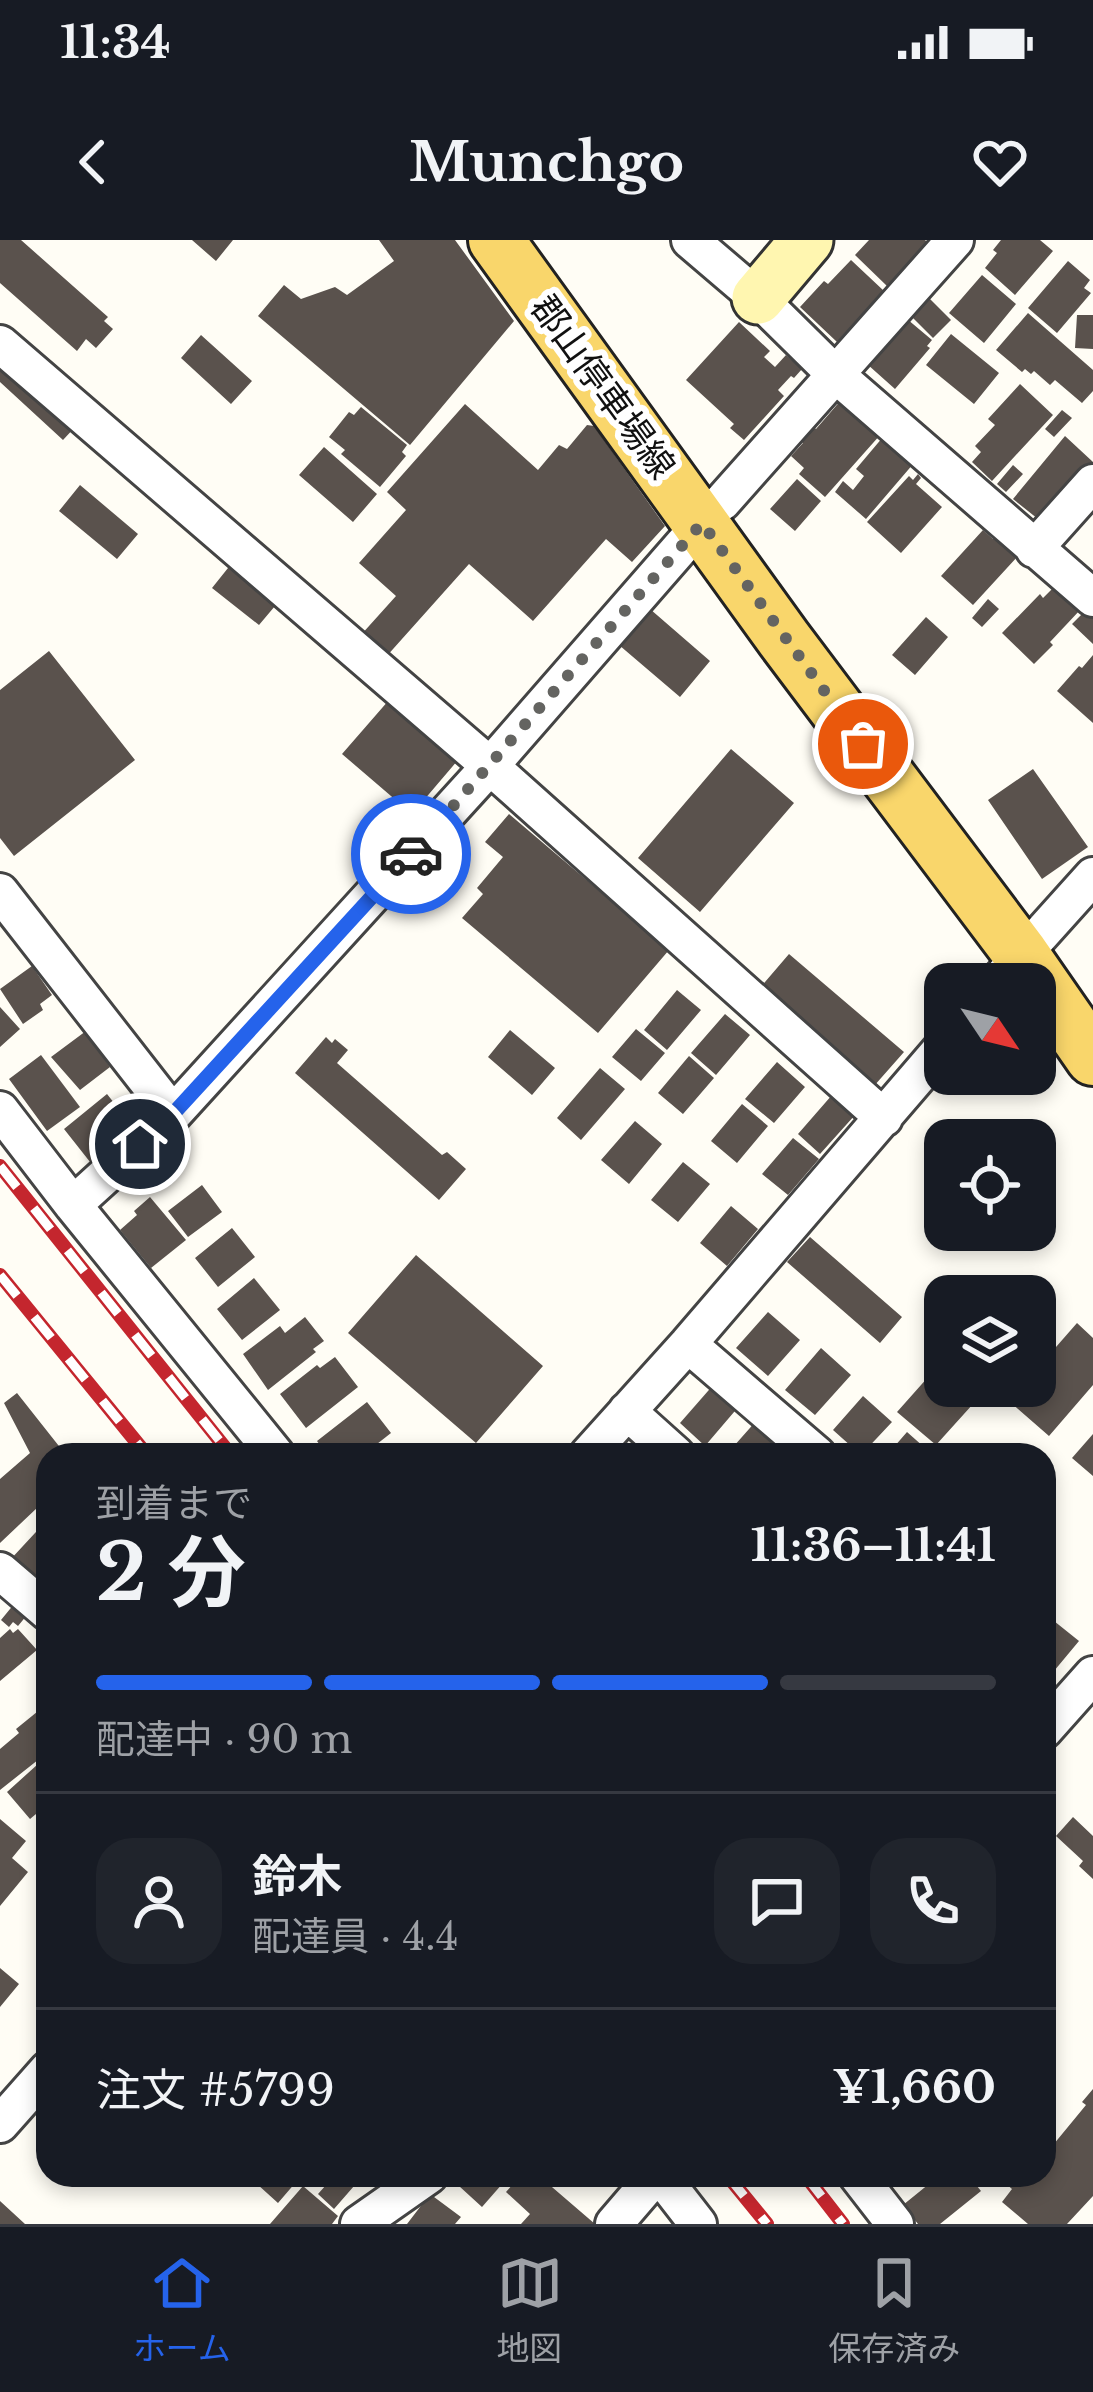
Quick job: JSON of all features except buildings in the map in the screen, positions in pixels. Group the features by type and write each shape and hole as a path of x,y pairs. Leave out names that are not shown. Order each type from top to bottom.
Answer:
{"main road":[{"name":"郡山停車場線","path":"496,240 712,512"},
{"name":"郡山停車場線","path":"532,240 712,512 1093,1058"},
{"name":"郡山停車場線","path":"1019,958 1093,1013"}],"street":[{"path":"690,240 1093,598"},
{"path":"758,298 808,240"},
{"path":"73,1205 173,1114 490,766 955,240"},
{"path":"0,344 490,766 884,1118"},
{"path":"1034,549 1093,483"},
{"path":"1019,958 1093,876"},
{"path":"0,892 173,1114"},
{"path":"599,1443 924,1070"},
{"path":"0,1110 266,1443"},
{"path":"688,1344 803,1443"},
{"path":"627,1411 663,1443"},
{"path":"0,1571 36,1602"},
{"path":"1056,1717 1093,1675"},
{"path":"0,2124 36,2084"},
{"path":"364,2223 413,2187"},
{"path":"614,2224 647,2187"},
{"path":"668,2187 698,2224"},
{"path":"866,2187 895,2224"}],"railway":[{"path":"0,1166 221,1443"},
{"path":"0,1275 137,1443"},
{"path":"737,2187 767,2224"},
{"path":"814,2187 843,2224"}],"way so far":[{"path":"411,854 702,523 863,744"}],"route":[{"path":"140,1144 173,1114 411,854"}]}
